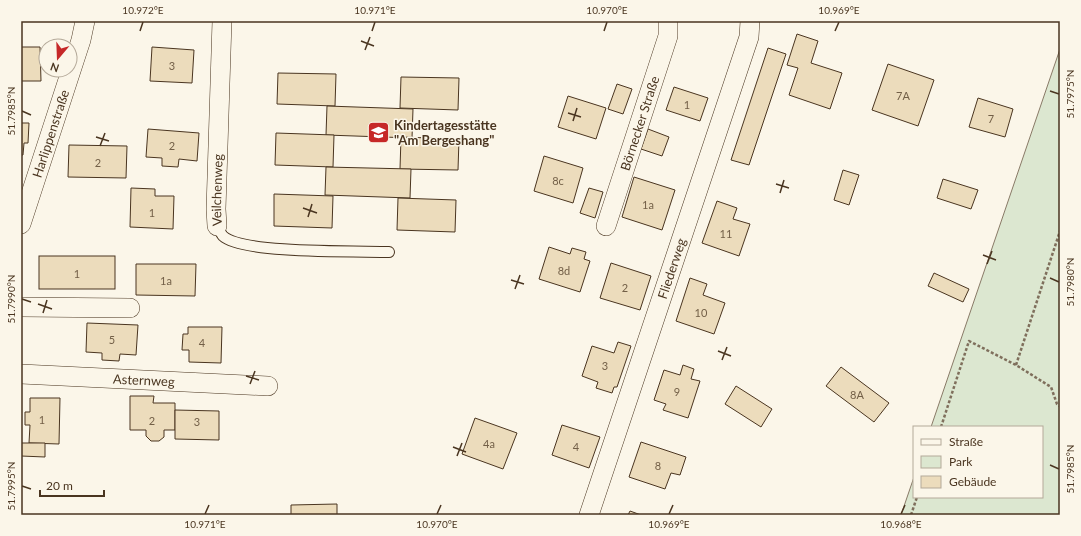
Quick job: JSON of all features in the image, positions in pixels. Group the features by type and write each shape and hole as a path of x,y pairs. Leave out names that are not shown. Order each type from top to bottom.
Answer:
{"street":[{"name":"Harlippenstraße","path":"21,224 27,185 82,40 85,21"},
{"name":"Veilchenweg","path":"217,226 216,209 222,21"},
{"name":"Börnecker Straße","path":"606,226 668,36 668,21"},
{"name":"Fliederweg","path":"589,515 749,37 750,21"},
{"path":"21,307 130,308"},
{"name":"Asternweg","path":"21,374 268,386"}],"lane":[{"name":"Veilchenweg","path":"217,226 224,237 261,248 389,252"}],"path":[{"path":"1016,365 1060,231"},
{"path":"941,426 969,341 1016,365 1052,387 1057,404 1060,406"},
{"path":"911,515 917,498"}],"green space":[{"path":"1060,49 1060,515 901,515 913,480 913,498 1043,498 1043,426 931,426"}],"building":[{"path":"797,34 818,41 811,63 842,73 830,109 789,95 798,68 787,65"},
{"path":"21,47 38,47 38,78 41,78 41,81 21,81"},
{"path":"152,47 194,50 192,83 150,81"},
{"path":"768,48 786,54 749,165 731,160"},
{"path":"888,64 934,80 918,126 872,110"},
{"path":"278,73 336,74 335,106 277,104"},
{"path":"401,77 459,78 458,110 400,108"},
{"path":"617,84 632,89 623,114 608,109"},
{"path":"674,87 708,98 700,121 666,110"},
{"path":"568,96 606,108 596,139 558,127"},
{"path":"978,98 1013,109 1005,137 969,127"},
{"path":"327,106 413,109 412,138 326,135"},
{"path":"21,123 29,123 28,143 24,143 23,155 21,155"},
{"path":"148,129 199,133 197,161 179,159 178,167 162,166 162,158 146,157"},
{"path":"648,129 669,137 662,156 641,149"},
{"path":"276,133 334,135 333,167 275,165"},
{"path":"401,137 459,139 458,170 400,169"},
{"path":"69,145 127,146 126,178 68,177"},
{"path":"544,156 583,168 573,203 534,191"},
{"path":"326,167 411,169 410,198 325,195"},
{"path":"843,170 859,175 849,205 834,200"},
{"path":"634,177 675,190 662,230 622,217"},
{"path":"943,179 978,190 971,209 937,198"},
{"path":"131,188 155,189 155,196 174,196 173,229 130,227"},
{"path":"589,188 603,192 595,218 580,213"},
{"path":"274,194 333,196 332,228 274,226"},
{"path":"398,198 456,200 455,232 397,230"},
{"path":"717,201 737,208 733,219 750,224 739,256 702,243"},
{"path":"549,247 570,254 572,248 586,252 584,259 590,261 580,292 539,279"},
{"path":"39,256 115,256 115,289 39,289"},
{"path":"611,263 651,276 640,310 600,298"},
{"path":"136,264 196,264 195,296 136,295"},
{"path":"934,273 969,289 963,302 928,286"},
{"path":"690,278 707,284 703,295 725,303 714,334 676,321"},
{"path":"87,323 138,325 136,355 120,354 119,361 102,360 102,353 86,352"},
{"path":"188,327 222,327 221,363 189,362 189,350 182,350 183,334 188,334"},
{"path":"618,342 631,346 617,387 614,387 612,393 596,388 598,382 582,376 592,346 614,353"},
{"path":"683,365 694,369 691,379 700,381 688,418 663,410 666,404 654,400 664,370 680,375"},
{"path":"841,367 889,403 874,422 826,386"},
{"path":"736,386 772,409 761,427 725,404"},
{"path":"130,396 154,396 153,403 175,403 175,430 164,430 164,437 159,441 151,441 146,436 146,430 130,430"},
{"path":"30,398 60,398 59,444 29,443 30,425 25,425 25,412 30,412"},
{"path":"175,410 219,411 219,440 175,439"},
{"path":"475,418 517,433 503,469 462,454"},
{"path":"562,425 600,437 589,468 552,455"},
{"path":"641,442 686,457 680,475 671,473 665,489 629,477"},
{"path":"21,443 45,443 45,457 21,456"},
{"path":"337,504 337,515 291,515 291,505"},
{"path":"630,511 641,515 628,515"}],"place":[{"name":"Kindertagesstätte \"Am Bergeshang\"","path":"378,132"}]}
